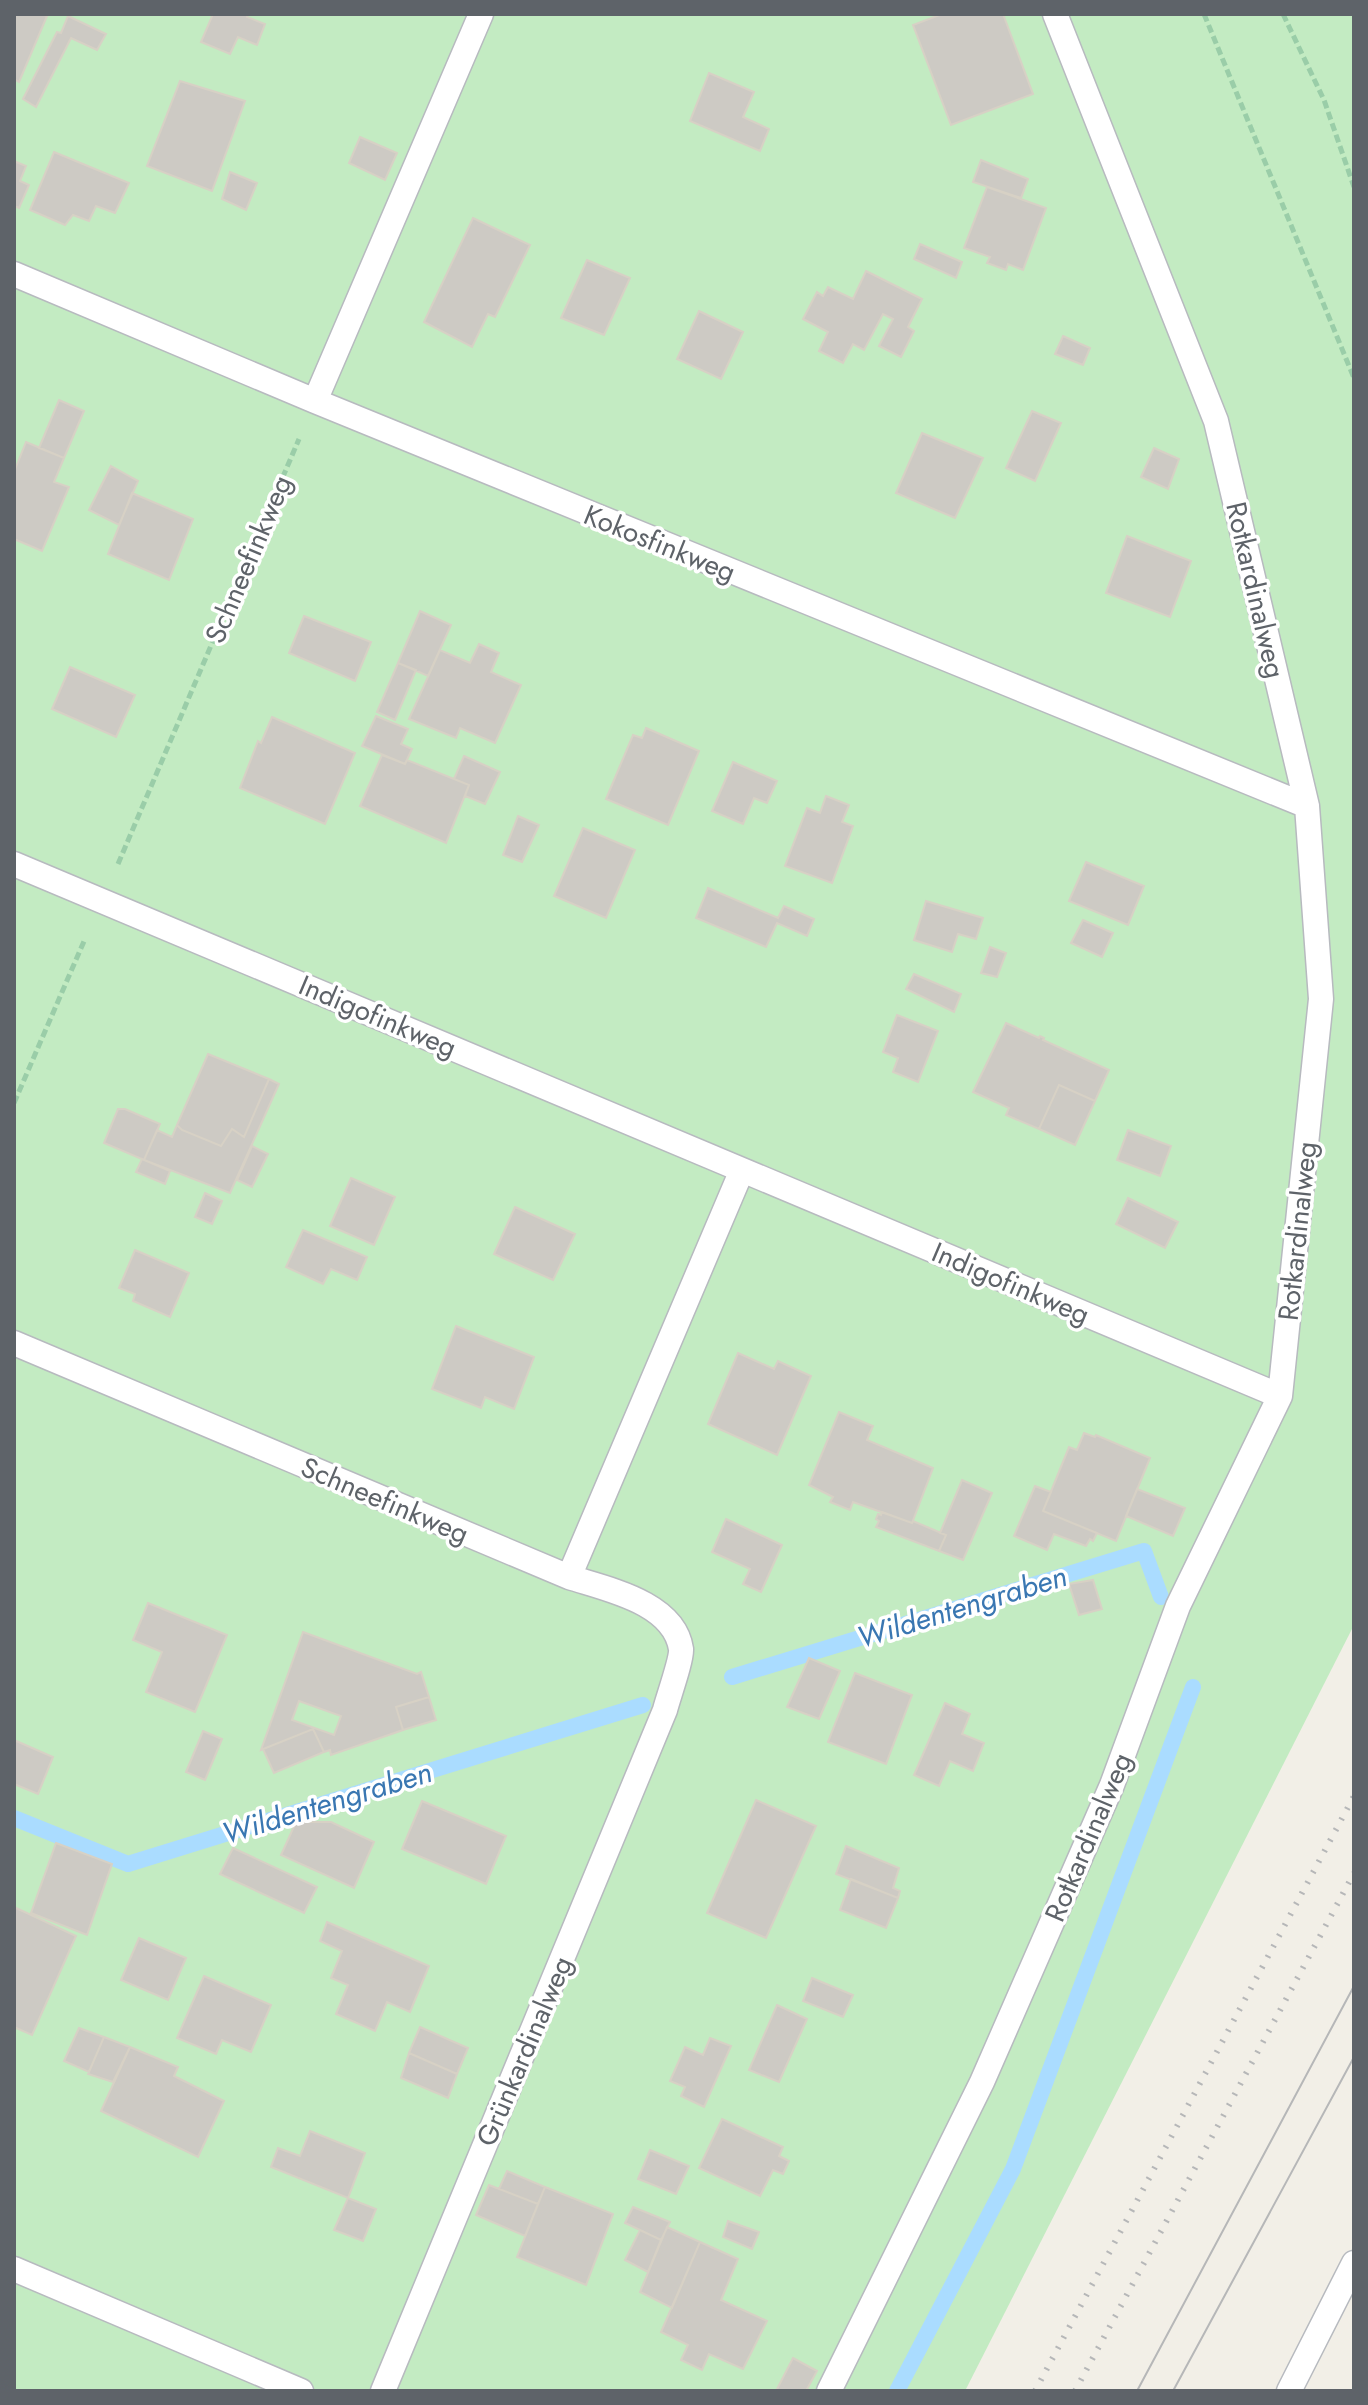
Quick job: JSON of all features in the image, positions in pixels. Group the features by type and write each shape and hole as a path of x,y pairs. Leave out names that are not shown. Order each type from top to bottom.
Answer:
{"lane":[{"path":"315,401 481,14"},
{"name":"Rotkardinalweg","path":"829,2391 982,2082 1112,1785 1178,1606 1280,1396 1321,999 1307,806 1216,421 1055,14"},
{"name":"Kokosfinkweg","path":"14,274 315,401 1307,806"},
{"name":"Indigofinkweg","path":"14,864 1280,1396"},
{"path":"569,1577 742,1170"},
{"name":"Schneefinkweg","path":"14,1343 569,1577 646,1603 673,1629 681,1650 665,1710"},
{"name":"Grünkardinalweg","path":"383,2391 665,1710"},
{"path":"1289,2391 1354,2263"},
{"path":"14,2269 301,2391"}],"path":[{"path":"1204,14 1354,378"},
{"path":"1283,14 1324,100 1354,187"},
{"name":"Schneefinkweg","path":"14,1103 315,401"}],"green space":[{"path":"14,14 1354,14 1354,1625 965,2391 14,2391"}],"building":[{"path":"14,14 47,16 19,82 14,79"},
{"path":"213,14 248,14 247,17 265,24 257,45 238,37 230,54 201,42"},
{"path":"942,14 1003,14 1033,94 951,125 913,25"},
{"path":"68,16 106,34 97,50 71,38 36,107 23,99"},
{"path":"709,73 754,92 743,117 769,129 760,151 690,121"},
{"path":"180,81 245,101 212,191 147,166"},
{"path":"360,137 397,153 385,180 349,163"},
{"path":"54,152 129,183 115,213 96,206 89,221 73,215 65,225 30,210"},
{"path":"981,160 1028,179 1021,198 973,182"},
{"path":"14,161 26,166 20,181 29,185 19,208 14,206"},
{"path":"230,172 257,183 246,210 222,199"},
{"path":"987,187 1046,208 1023,270 1008,264 1006,270 987,263 990,257 964,248"},
{"path":"473,218 530,245 495,317 488,314 472,347 424,322"},
{"path":"920,244 962,262 956,278 914,259"},
{"path":"587,260 630,278 604,335 561,318"},
{"path":"866,271 922,299 908,327 914,331 901,357 879,346 893,319 883,314 864,350 853,344 843,363 819,351 828,332 803,319 817,292 823,296 828,287 853,299"},
{"path":"699,311 743,332 721,379 677,359"},
{"path":"1063,336 1090,348 1083,365 1055,354"},
{"path":"59,400 84,411 64,458 39,448"},
{"path":"1032,411 1061,423 1035,481 1006,468"},
{"path":"922,433 983,458 955,518 896,493"},
{"path":"26,442 64,458 54,482 69,487 42,551 14,539 14,472"},
{"path":"1154,448 1179,459 1168,489 1141,477"},
{"path":"111,466 138,481 119,525 89,510"},
{"path":"132,493 193,519 169,580 108,554"},
{"path":"1127,536 1191,561 1170,617 1106,593"},
{"path":"420,611 451,625 428,676 398,663"},
{"path":"304,616 371,642 355,681 289,653"},
{"path":"479,644 499,653 491,672 521,685 495,743 460,728 456,738 409,719 440,650 470,663"},
{"path":"398,663 416,670 395,720 377,712"},
{"path":"70,667 135,695 116,737 52,709"},
{"path":"376,716 408,729 401,744 412,749 405,764 362,746"},
{"path":"272,717 355,753 325,824 240,788 258,741 261,743"},
{"path":"646,728 699,751 668,825 606,799 633,735 642,738"},
{"path":"382,755 405,764 407,760 469,785 446,843 360,806"},
{"path":"464,756 500,772 485,804 465,796 469,785 454,779"},
{"path":"733,762 777,781 767,803 754,798 743,824 712,811"},
{"path":"826,796 849,805 842,822 853,826 832,883 785,866 807,808 820,813"},
{"path":"518,816 539,825 522,862 503,855"},
{"path":"583,828 635,850 606,918 554,896"},
{"path":"1086,862 1144,886 1128,925 1069,901"},
{"path":"708,888 778,918 784,906 814,919 807,936 777,923 766,947 696,918"},
{"path":"926,901 983,918 976,939 958,934 952,952 914,940"},
{"path":"1083,920 1113,933 1102,957 1071,943"},
{"path":"990,947 1006,953 997,977 981,973"},
{"path":"914,974 961,994 954,1012 906,989"},
{"path":"897,1015 938,1031 918,1082 893,1072 898,1058 883,1052"},
{"path":"1006,1023 1109,1070 1095,1101 1059,1085 1039,1129 1006,1115 1009,1108 973,1092"},
{"path":"208,1054 269,1079 244,1137 232,1129 221,1146 177,1125"},
{"path":"269,1079 279,1084 230,1193 144,1160 157,1130 172,1137 177,1125 221,1146 232,1129 244,1137"},
{"path":"1059,1085 1095,1101 1075,1145 1039,1129"},
{"path":"118,1109 160,1124 144,1160 104,1143"},
{"path":"1128,1130 1171,1146 1160,1176 1117,1160"},
{"path":"252,1146 268,1154 252,1187 237,1180"},
{"path":"142,1159 170,1171 165,1184 136,1172"},
{"path":"351,1178 395,1197 374,1245 330,1226"},
{"path":"205,1193 222,1201 212,1224 195,1217"},
{"path":"1128,1198 1178,1222 1165,1248 1116,1224"},
{"path":"515,1207 575,1234 553,1280 494,1254"},
{"path":"303,1230 367,1257 357,1280 331,1269 323,1284 286,1267"},
{"path":"135,1250 189,1273 170,1317 133,1301 135,1294 119,1288"},
{"path":"456,1326 534,1357 514,1409 485,1397 481,1408 432,1389"},
{"path":"738,1353 774,1369 778,1361 811,1376 777,1455 708,1424"},
{"path":"839,1412 873,1426 867,1440 933,1468 912,1523 853,1502 850,1510 830,1502 833,1497 809,1485"},
{"path":"1084,1433 1150,1458 1116,1541 1043,1511 1069,1447 1077,1450"},
{"path":"962,1480 992,1493 963,1560 939,1551 946,1535 940,1533"},
{"path":"1035,1486 1051,1492 1043,1511 1097,1533 1093,1541 1090,1539 1086,1546 1054,1534 1047,1550 1014,1536"},
{"path":"1137,1489 1185,1508 1173,1536 1126,1516"},
{"path":"882,1512 946,1535 939,1551 876,1527 878,1514"},
{"path":"726,1519 782,1545 761,1592 743,1584 750,1569 712,1552"},
{"path":"1093,1580 1102,1609 1079,1615 1069,1584"},
{"path":"148,1603 227,1635 195,1712 146,1692 162,1652 133,1640"},
{"path":"303,1632 417,1674 421,1672 429,1697 396,1707 403,1730 331,1755 330,1750 324,1752 313,1729 261,1750","holes":["299,1701 341,1716 334,1735 292,1720"]},
{"path":"809,1658 840,1671 819,1719 787,1707"},
{"path":"855,1673 912,1695 886,1764 828,1742"},
{"path":"429,1697 436,1720 403,1730 396,1707"},
{"path":"945,1703 970,1714 962,1734 984,1743 973,1771 950,1761 939,1786 914,1775"},
{"path":"313,1729 324,1752 274,1773 263,1749"},
{"path":"203,1731 222,1739 205,1780 186,1772"},
{"path":"14,1740 53,1757 38,1794 14,1784"},
{"path":"756,1800 816,1826 766,1938 707,1913"},
{"path":"422,1801 506,1836 486,1884 402,1849"},
{"path":"296,1822 331,1822 374,1842 354,1888 281,1855"},
{"path":"56,1843 112,1864 87,1935 31,1913"},
{"path":"846,1846 899,1868 893,1888 900,1891 898,1898 836,1874"},
{"path":"233,1848 317,1887 304,1913 220,1874"},
{"path":"851,1879 898,1898 886,1928 840,1910"},
{"path":"14,1907 76,1936 32,2035 14,2027"},
{"path":"327,1922 429,1966 410,2012 387,2002 375,2031 336,2014 348,1985 331,1978 342,1951 320,1941"},
{"path":"139,1938 186,1958 168,2000 121,1980"},
{"path":"204,1976 271,2005 251,2052 222,2040 216,2054 177,2038"},
{"path":"812,1978 853,1995 843,2017 803,2001"},
{"path":"777,2005 807,2019 779,2082 749,2070"},
{"path":"420,2027 468,2048 457,2074 409,2053"},
{"path":"79,2028 104,2037 89,2072 64,2061"},
{"path":"104,2037 130,2047 113,2082 88,2074"},
{"path":"710,2038 731,2046 704,2107 681,2096 685,2087 670,2081 685,2047 703,2055"},
{"path":"130,2047 178,2067 174,2076 224,2101 198,2157 101,2111"},
{"path":"409,2053 457,2074 448,2098 401,2078"},
{"path":"722,2119 783,2147 779,2156 789,2161 783,2174 773,2170 760,2196 699,2168"},
{"path":"310,2131 365,2153 348,2198 271,2167 278,2148 300,2156"},
{"path":"650,2150 689,2166 676,2194 638,2179"},
{"path":"507,2171 545,2187 538,2204 499,2189"},
{"path":"489,2185 538,2204 525,2236 476,2215"},
{"path":"545,2187 613,2214 586,2285 517,2257"},
{"path":"348,2198 376,2209 363,2241 334,2230"},
{"path":"633,2207 670,2222 661,2240 625,2223"},
{"path":"728,2221 759,2232 752,2249 723,2237"},
{"path":"667,2227 700,2242 672,2308 640,2292"},
{"path":"640,2230 661,2240 648,2272 625,2260"},
{"path":"700,2242 738,2259 721,2300 767,2321 743,2369 709,2354 702,2370 681,2360 688,2345 661,2332"},
{"path":"793,2358 817,2371 806,2391 776,2391"}],"waterway":[{"name":"Wildentengraben","path":"732,1677 1144,1551 1161,1597"},
{"path":"897,2391 1013,2169 1193,1687"},
{"name":"Wildentengraben","path":"14,1818 128,1864 643,1705"}],"tram line":[{"path":"1137,2391 1354,1986"},
{"path":"1173,2391 1354,2057"}],"railway":[{"path":"1035,2391 1354,1796"},
{"path":"1075,2391 1354,1873"}]}
